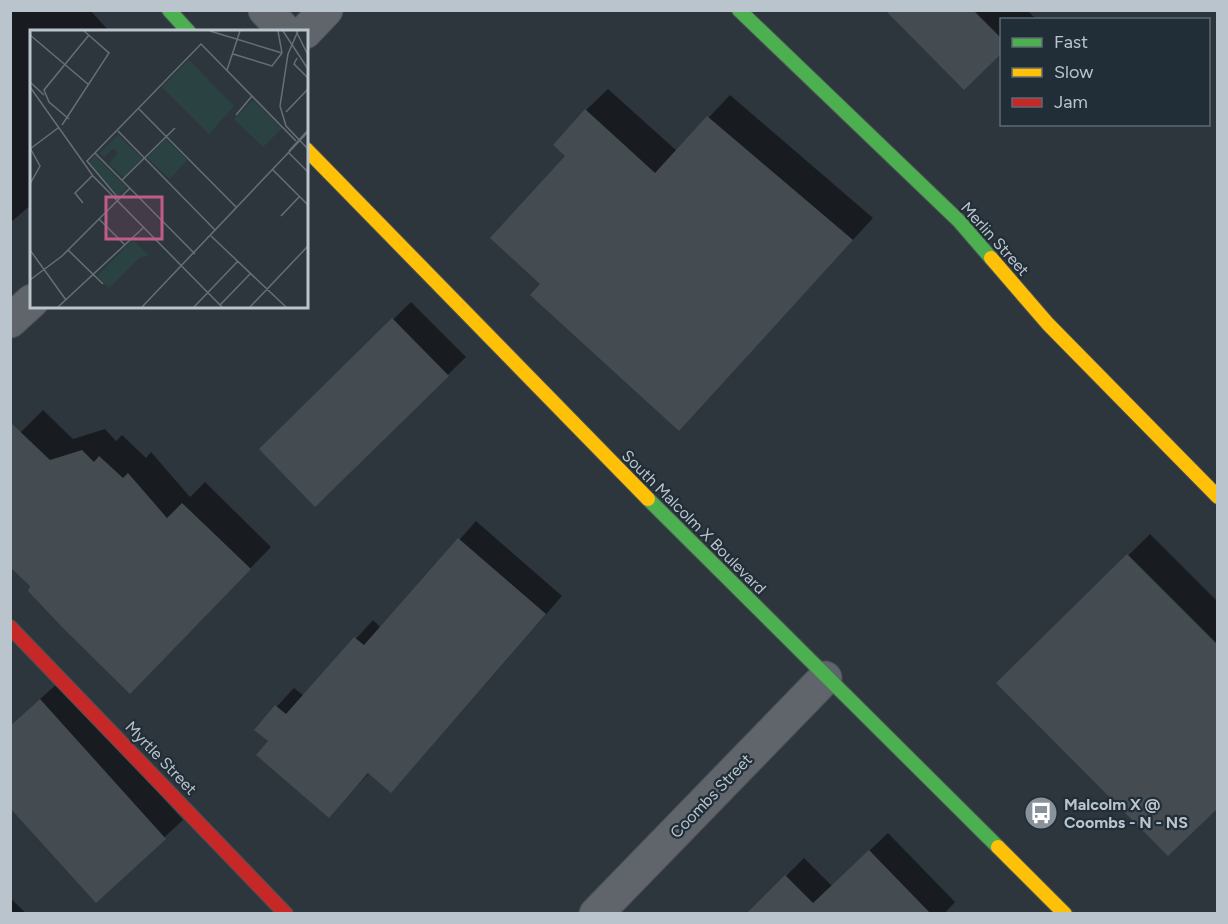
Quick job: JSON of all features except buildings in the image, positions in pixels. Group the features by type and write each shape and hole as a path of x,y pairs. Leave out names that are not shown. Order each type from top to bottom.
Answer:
{"street":[{"path":"170,10 188,30"},
{"path":"265,10 284,30"},
{"path":"307,30 326,10"},
{"name":"Merlin Street","path":"739,10 959,221 1048,324 1218,497"},
{"name":"South Malcolm X Boulevard","path":"308,151 548,399 825,678 1065,914"},
{"path":"10,321 30,303"},
{"name":"Myrtle Street","path":"10,627 286,914"},
{"name":"Coombs Street","path":"596,914 825,678"}],"traffic: fast":[{"path":"169,10 187,30"},
{"path":"739,10 959,221 991,258"},
{"path":"648,499 998,847"}],"traffic: slow":[{"path":"308,151 648,499"},
{"path":"991,258 1048,324 1218,497"},
{"path":"998,847 1065,914"}],"traffic: jam":[{"path":"10,627 286,914"}],"place":[{"name":"Malcolm X @ Coombs - N - NS","path":"1041,813"}]}
